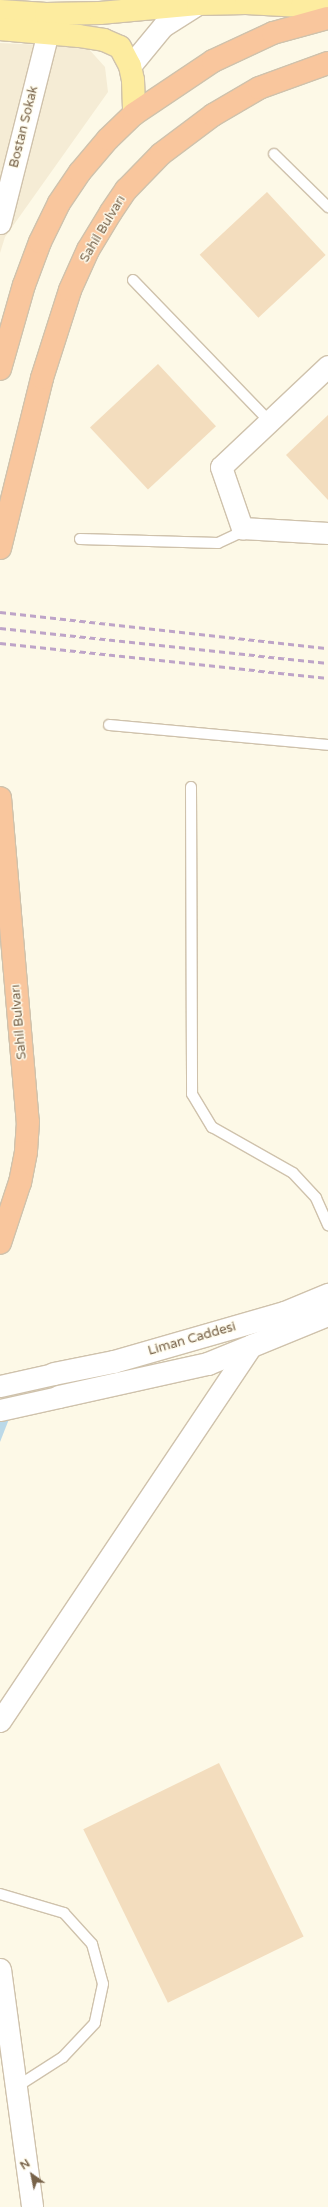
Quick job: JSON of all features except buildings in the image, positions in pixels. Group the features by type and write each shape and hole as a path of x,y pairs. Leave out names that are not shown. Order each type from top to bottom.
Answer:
{"highway":[{"path":"0,369 24,285 40,242 59,203 80,172 134,114 213,61 273,33 317,7"},
{"name":"Sahil Bulvarı","path":"0,548 42,378 70,290 88,250 111,212 126,190 161,154 213,115 259,88 328,63"},
{"name":"Sahil Bulvarı","path":"0,798 28,1122 26,1152 20,1182 0,1243"}],"main road":[{"path":"0,11 75,6 198,4 221,2 317,7"},
{"path":"0,29 48,32 104,40 120,48 130,66 134,80 134,114"}],"street":[{"path":"130,66 163,26 198,4"},
{"name":"Bostan Sokak","path":"0,223 48,32"},
{"path":"328,366 221,467 242,528 328,533"},
{"name":"Liman Caddesi","path":"54,1374 114,1362 285,1313 328,1295"},
{"name":"Liman Caddesi","path":"59,1397 184,1371 328,1315"},
{"path":"0,1721 252,1345"},
{"path":"0,1386 54,1374"},
{"path":"0,1410 59,1397"},
{"path":"0,1969 32,2207"}],"lane":[{"path":"274,154 328,207"},
{"path":"133,280 270,421"},
{"path":"80,539 218,543 250,528"},
{"path":"109,725 328,745"},
{"path":"191,787 192,1094 212,1127 293,1173 316,1198 328,1225"},
{"path":"0,1894 64,1914 92,1944 103,1984 95,2023 63,2057 16,2086"}],"shaded area":[{"path":"0,43 87,47 105,67 108,92 5,237 0,253"}],"water":[{"path":"11,1414 0,1442 0,1416"}],"railway":[{"path":"0,612 328,648"},
{"path":"0,628 328,663"},
{"path":"0,643 328,678"}]}
